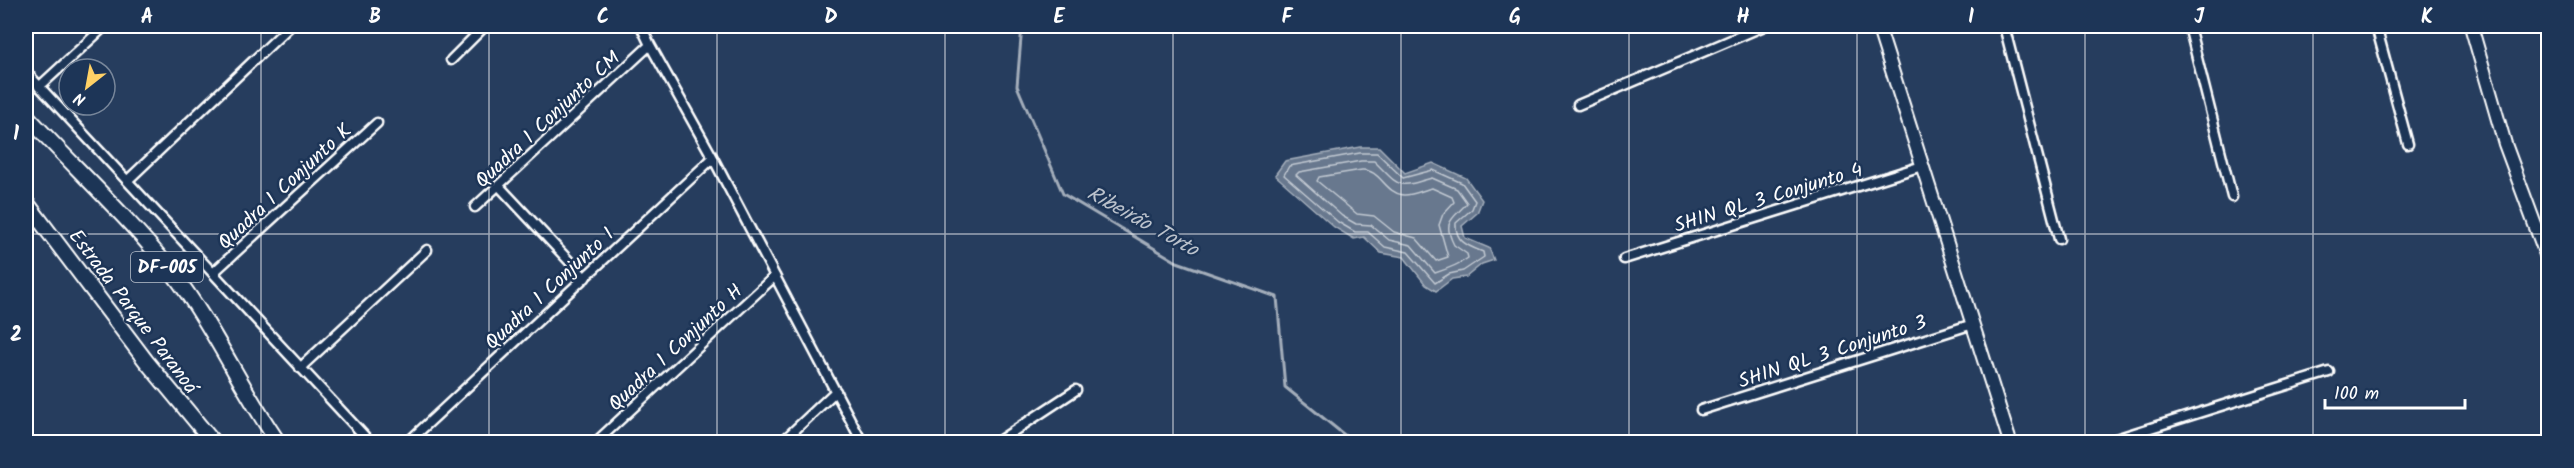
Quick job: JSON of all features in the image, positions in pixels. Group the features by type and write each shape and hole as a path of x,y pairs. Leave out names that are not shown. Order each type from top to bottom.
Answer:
{"main road":[{"name":"DF-005","path":"26,115 172,272 216,340 259,415 278,442"},
{"name":"Estrada Parque Paranoá","path":"26,202 170,392 213,442"}],"street":[{"path":"39,87 105,26"},
{"path":"128,180 290,26"},
{"path":"451,60 485,26"},
{"path":"640,26 713,158 862,442"},
{"path":"1578,105 1764,26"},
{"path":"1878,26 2010,442"},
{"path":"2004,26 2059,239"},
{"path":"2189,26 2232,197"},
{"path":"2376,26 2408,144"},
{"path":"2471,26 2505,144 2548,260"},
{"path":"2474,39 2485,26"},
{"name":"Quadra 1 Conjunto CM","path":"476,207 650,45"},
{"path":"26,72 370,442"},
{"name":"Quadra 1 Conjunto K","path":"213,273 377,123"},
{"name":"Quadra 1 Conjunto I","path":"408,442 713,158"},
{"name":"SHIN QL 3 Conjunto 4","path":"1624,259 1922,166"},
{"path":"499,186 585,278"},
{"path":"2533,224 2548,235"},
{"path":"300,368 427,250"},
{"name":"Quadra 1 Conjunto H","path":"596,442 775,276"},
{"name":"SHIN QL 3 Conjunto 3","path":"1701,410 1973,324"},
{"path":"2106,442 2329,372"},
{"path":"997,442 1076,390"},
{"path":"782,442 836,391"}],"water":[{"path":"1360,147 1379,147 1405,173 1433,163 1466,178 1482,200 1477,213 1462,226 1465,238 1489,248 1494,260 1482,264 1466,277 1452,279 1436,291 1426,285 1404,257 1381,253 1364,237 1354,239 1334,227 1275,175 1285,161"}],"waterway":[{"name":"Ribeirão Torto","path":"1022,26 1017,86 1063,194 1177,262 1277,297 1285,387 1353,442"},
{"name":"Ribeirão Torto","path":"1508,442 1514,440 1524,442"}]}
